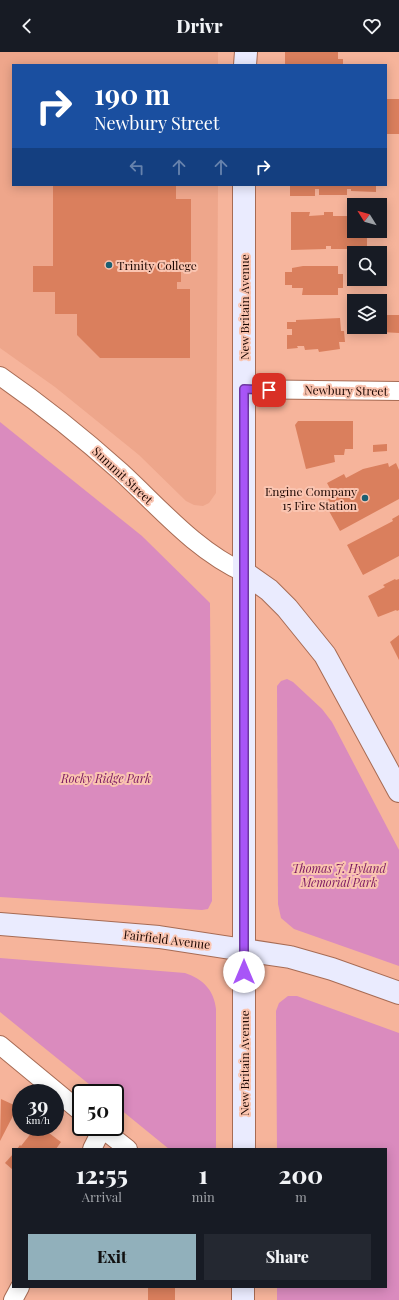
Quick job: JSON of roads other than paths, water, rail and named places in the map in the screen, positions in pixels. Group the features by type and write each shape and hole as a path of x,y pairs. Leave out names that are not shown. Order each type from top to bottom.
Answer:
{"main road":[{"path":"246,52 246,64"},
{"name":"New Britain Avenue","path":"244,186 244,1148"},
{"path":"245,573 269,590 287,608 325,655 399,792"},
{"name":"Fairfield Avenue","path":"0,924 160,937 244,950 296,959 372,982 399,993"},
{"path":"243,1288 243,1300"}],"street":[{"name":"Summit Street","path":"0,376 89,444 183,532 229,566 245,573"},
{"name":"Newbury Street","path":"244,389 399,391"},
{"path":"0,1045 72,1105"},
{"path":"92,1148 98,1136"},
{"path":"111,1136 127,1148"},
{"path":"13,1300 19,1288"}],"place":[{"name":"Trinity College","path":"109,265"},
{"name":"Engine Company 15 Fire Station","path":"365,498"}],"park label":[{"name":"Rocky Ridge Park","path":"106,778"},
{"name":"Thomas J. Hyland Memorial Park","path":"339,875"}]}
